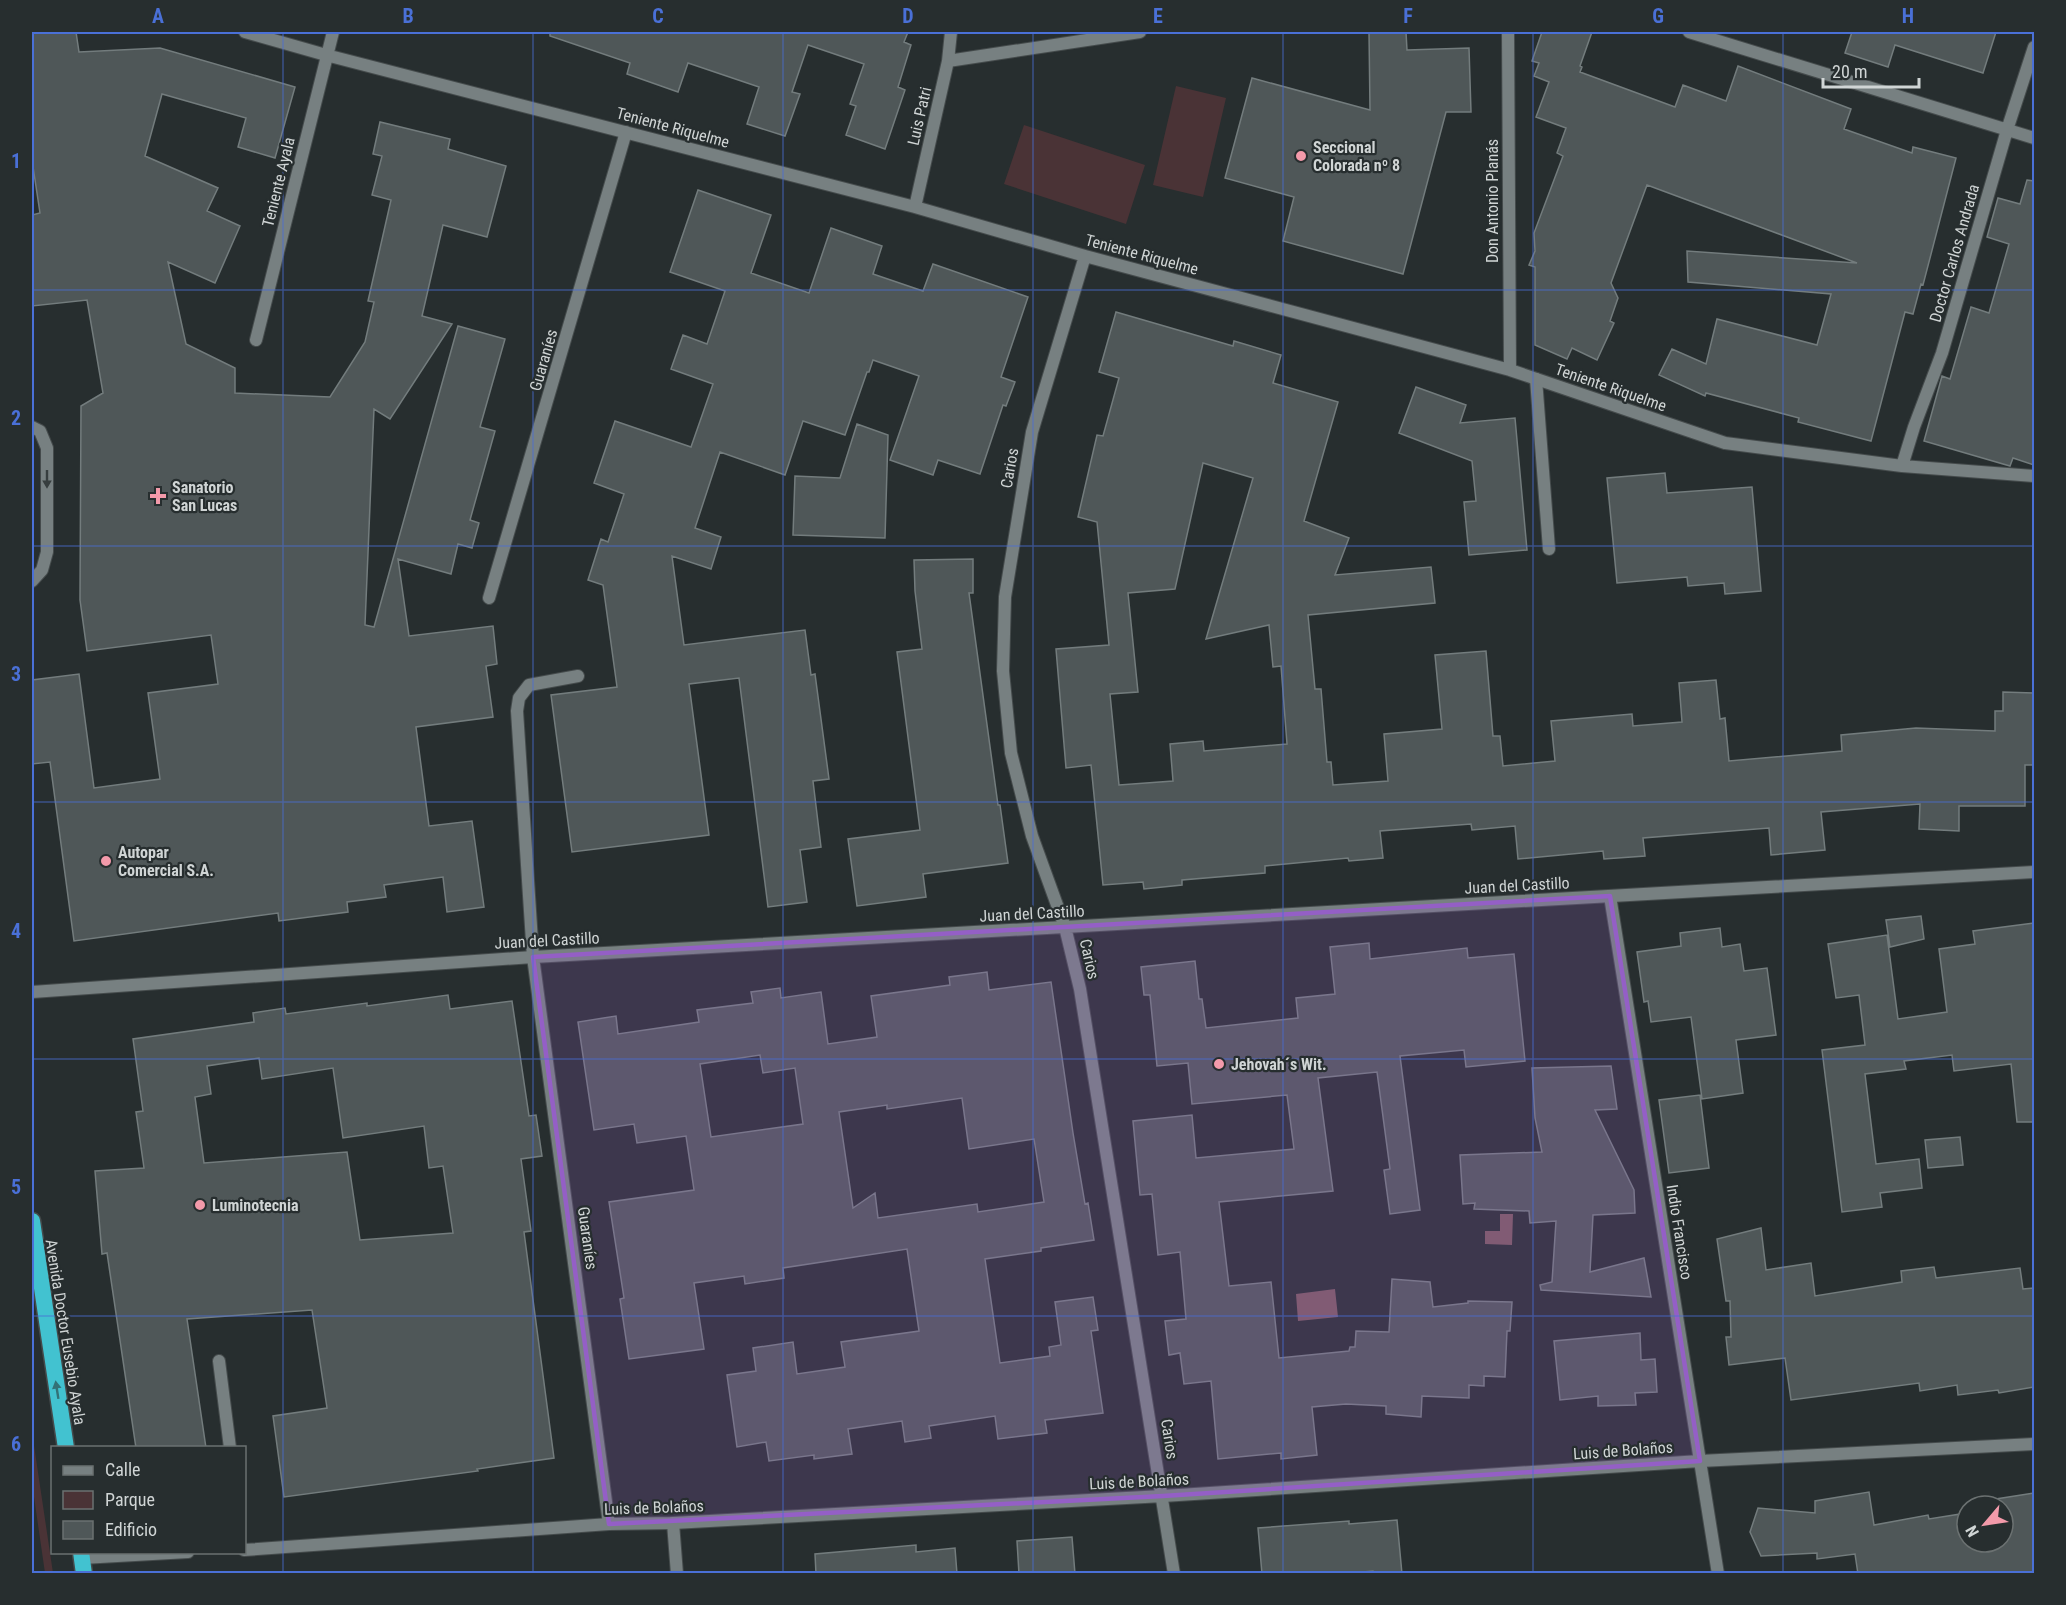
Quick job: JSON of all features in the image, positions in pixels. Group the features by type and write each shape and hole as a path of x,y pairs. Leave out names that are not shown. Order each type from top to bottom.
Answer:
{"highway":[{"name":"Avenida Doctor Eusebio Ayala","path":"32,1221 66,1446"}],"street":[{"name":"Teniente Riquelme","path":"245,32 915,207 1085,256 1510,370 1725,443 1902,466 2034,476"},
{"name":"Teniente Ayala","path":"256,340 333,32"},
{"name":"Luis Patri","path":"915,207 948,61 951,32"},
{"path":"948,61 1140,32"},
{"name":"Don Antonio Planás","path":"1508,32 1510,370"},
{"path":"1689,32 2034,138"},
{"name":"Doctor Carlos Andrada","path":"1902,466 1914,426 1942,353 2007,130 2034,47"},
{"name":"Guaraníes","path":"489,598 626,132"},
{"name":"Carios","path":"1085,256 1032,432 1005,597 1004,671 1011,753 1032,836 1065,927 1080,989 1174,1574"},
{"path":"1536,379 1549,549"},
{"path":"32,427 40,431 47,448 47,552 42,570 32,581"},
{"name":"Guaraníes","path":"578,676 528,685 519,698 517,711 533,957 609,1524"},
{"name":"Juan del Castillo","path":"32,992 533,957 2034,872"},
{"name":"Indio Francisco","path":"1610,896 1718,1574"},
{"path":"219,1361 230,1446"},
{"name":"Luis de Bolaños","path":"246,1550 609,1524 673,1523 1163,1496 1700,1461 2034,1444"},
{"path":"673,1523 677,1574"},
{"path":"83,1561 165,1554"}],"highlighted area":[{"path":"1610,896 1700,1461 1163,1496 609,1524 533,957"}],"green space":[{"path":"1176,86 1226,98 1203,197 1153,185"},
{"path":"1024,125 1145,165 1126,224 1004,184"},
{"path":"32,1432 53,1573 45,1573 32,1483"}],"shaded area":[{"path":"1500,1214 1513,1214 1512,1245 1485,1244 1485,1231 1500,1231"},
{"path":"1335,1289 1338,1317 1298,1321 1296,1294"}],"building":[{"path":"32,32 76,32 79,52 160,48 295,87 275,158 238,147 246,118 162,94 145,156 218,188 207,211 240,226 215,283 168,262 186,344 235,368 235,393 330,397 365,342 374,302 368,301 391,200 372,195 382,156 373,154 380,122 450,139 448,149 506,166 487,237 443,225 422,316 452,324 390,419 374,409 365,625 374,627 458,326 505,339 480,427 495,431 470,520 479,523 472,548 458,544 451,574 398,559 409,636 493,626 497,664 486,666 493,717 416,727 429,826 472,821 484,907 447,912 443,877 384,885 386,897 347,902 348,912 279,921 278,913 74,941 50,762 32,764 32,680 79,674 94,788 160,779 148,693 218,684 211,635 87,651 80,600 81,406 103,393 87,300 32,306 32,215 40,213 32,160"},
{"path":"550,32 908,32 904,42 911,45 898,87 905,90 885,149 846,135 856,106 850,104 864,64 808,45 792,92 800,94 785,136 747,124 759,87 688,63 678,92 627,74 630,63 550,36"},
{"path":"1369,32 1406,32 1407,50 1469,48 1471,112 1446,112 1403,274 1283,241 1294,197 1225,178 1252,78 1370,110"},
{"path":"1542,32 1592,32 1580,72 1675,107 1683,85 1726,101 1738,66 1851,109 1844,129 1912,153 1913,147 1956,158 1923,285 1921,284 1913,314 1905,312 1871,441 1798,422 1799,418 1706,393 1705,396 1659,375 1672,349 1706,364 1717,319 1817,345 1831,294 1688,282 1687,251 1857,263 1647,185 1611,283 1618,298 1610,321 1614,323 1597,360 1572,348 1567,359 1535,345 1535,267 1529,265 1535,251 1534,233 1563,156 1557,153 1566,128 1536,117 1549,82 1534,76 1539,63 1532,61"},
{"path":"1852,32 1996,32 1983,73 1895,45 1888,67 1845,53"},
{"path":"2027,180 2034,181 2034,465 2013,458 2010,466 1924,441 1942,376 1950,379 1971,307 1989,313 2009,244 1987,237 1998,198 2020,204"},
{"path":"698,190 771,215 751,273 809,293 831,228 882,246 873,274 923,291 933,264 1028,297 1001,377 1015,382 1006,406 1003,405 980,474 938,460 933,475 890,460 919,376 873,360 845,435 803,421 785,475 720,452 695,528 721,537 711,569 672,556 684,645 805,630 811,675 815,674 829,779 813,781 821,847 800,850 807,902 768,907 739,678 689,684 709,835 572,852 551,695 617,687 603,585 588,580 601,539 608,542 624,494 594,483 615,421 691,447 713,384 671,369 683,335 707,344 725,291 670,272"},
{"path":"1116,312 1233,346 1234,341 1281,355 1273,383 1338,402 1304,521 1349,538 1335,575 1431,567 1435,603 1308,615 1315,689 1321,689 1327,762 1331,762 1333,785 1388,781 1384,734 1442,729 1435,655 1486,651 1493,736 1500,736 1503,766 1555,761 1551,721 1632,714 1633,726 1682,722 1679,683 1716,680 1720,719 1725,718 1729,761 1842,751 1841,735 1916,728 1995,731 1995,711 2003,711 2003,692 2034,693 2034,765 2025,765 2025,806 1959,806 1959,831 1919,829 1920,804 1821,812 1825,850 1771,855 1769,828 1643,838 1645,856 1604,859 1603,851 1518,859 1515,826 1472,830 1471,824 1380,831 1383,858 1349,861 1348,858 1265,866 1265,873 1182,880 1182,885 1144,889 1143,882 1103,885 1091,765 1066,768 1056,649 1109,645 1097,522 1078,517 1097,435 1103,436 1119,378 1099,372","holes":["1203,463 1253,478 1206,639 1269,625 1273,667 1281,666 1287,744 1204,751 1203,741 1170,744 1173,781 1119,785 1110,694 1138,692 1128,593 1175,589"]},
{"path":"1416,387 1466,405 1460,423 1515,418 1527,550 1469,555 1464,502 1476,501 1472,461 1399,433"},
{"path":"857,424 888,435 885,538 793,535 795,476 840,478"},
{"path":"1665,473 1667,493 1752,487 1761,591 1725,594 1724,583 1688,586 1687,577 1617,583 1607,478"},
{"path":"973,559 973,593 969,593 1008,863 923,874 926,897 857,906 848,839 920,830 897,652 922,649 914,560"},
{"path":"1921,916 1924,939 1890,947 1886,920"},
{"path":"2034,923 2034,1122 2017,1122 2011,1064 1954,1071 1952,1055 1904,1061 1906,1069 1865,1074 1876,1164 1919,1159 1922,1188 1880,1193 1882,1207 1842,1212 1822,1050 1865,1045 1859,995 1836,998 1828,944 1887,935 1898,1019 1947,1012 1939,949 1975,944 1973,931"},
{"path":"1720,928 1722,947 1740,944 1744,971 1767,968 1776,1035 1736,1040 1743,1093 1702,1099 1691,1017 1651,1022 1648,1001 1644,1002 1637,952 1681,946 1680,933"},
{"path":"1369,943 1370,959 1467,948 1468,958 1514,954 1525,1061 1466,1067 1464,1050 1400,1056 1420,1210 1390,1214 1384,1170 1390,1169 1377,1072 1318,1078 1333,1191 1219,1202 1229,1286 1271,1282 1279,1358 1349,1351 1350,1347 1355,1347 1356,1331 1389,1332 1392,1279 1430,1282 1433,1307 1468,1303 1468,1301 1512,1302 1510,1331 1507,1331 1505,1377 1484,1376 1484,1386 1469,1385 1469,1398 1422,1396 1421,1417 1386,1414 1386,1406 1346,1404 1312,1407 1317,1455 1281,1459 1281,1453 1218,1459 1211,1381 1184,1384 1180,1353 1169,1355 1165,1321 1186,1319 1180,1252 1158,1255 1152,1194 1140,1195 1133,1121 1192,1115 1196,1158 1294,1149 1287,1095 1192,1104 1188,1063 1157,1066 1150,995 1144,995 1141,967 1195,961 1199,999 1202,999 1206,1028 1298,1018 1296,998 1335,994 1330,947"},
{"path":"987,972 989,990 1051,982 1073,1133 1085,1204 1088,1203 1094,1240 985,1259 1000,1363 1050,1356 1049,1347 1061,1345 1055,1302 1093,1297 1098,1330 1091,1331 1103,1413 1045,1420 1047,1433 998,1439 995,1416 929,1426 931,1438 905,1442 902,1421 848,1429 852,1454 814,1459 814,1455 769,1461 766,1442 737,1447 727,1375 756,1371 753,1348 793,1342 797,1374 845,1367 841,1342 919,1331 907,1249 783,1268 784,1278 745,1284 744,1276 694,1283 704,1349 629,1359 620,1299 624,1298 609,1202 694,1190 686,1136 637,1143 634,1124 594,1130 578,1022 616,1016 618,1034 699,1022 697,1010 753,1003 751,992 780,988 781,998 821,992 828,1044 877,1037 871,996 950,985 949,977","holes":["760,1055 763,1073 795,1068 803,1124 711,1137 700,1064","962,1098 969,1149 1034,1139 1044,1202 978,1212 977,1204 878,1218 875,1193 853,1208 839,1112 887,1105 887,1109"]},
{"path":"448,995 450,1009 512,1001 529,1116 536,1115 542,1156 521,1159 531,1231 524,1232 554,1458 477,1469 478,1471 284,1497 273,1416 327,1408 312,1310 187,1319 206,1446 136,1446 107,1253 102,1254 95,1171 144,1168 136,1112 143,1111 133,1039 254,1022 253,1013 285,1008 286,1014 367,1003 367,1006","holes":["259,1058 262,1079 333,1068 343,1138 424,1126 429,1168 443,1166 453,1233 360,1240 347,1152 204,1163 195,1097 211,1094 207,1066"]},
{"path":"1611,1066 1617,1109 1595,1110 1634,1190 1635,1213 1593,1215 1590,1272 1644,1258 1651,1297 1541,1290 1540,1285 1552,1282 1556,1221 1530,1223 1529,1211 1474,1209 1475,1203 1463,1204 1460,1155 1542,1152 1535,1118 1532,1068"},
{"path":"1700,1095 1709,1168 1669,1173 1659,1100"},
{"path":"1960,1137 1963,1165 1928,1168 1925,1140"},
{"path":"1761,1228 1766,1270 1811,1263 1815,1296 1902,1282 1901,1271 1934,1267 1936,1278 2020,1268 2023,1289 2034,1288 2034,1387 1999,1393 1998,1390 1958,1395 1957,1385 1920,1391 1919,1383 1791,1400 1785,1358 1729,1365 1726,1337 1731,1337 1730,1301 1726,1301 1717,1239"},
{"path":"1640,1333 1641,1360 1655,1359 1657,1392 1635,1393 1636,1405 1598,1406 1598,1396 1560,1400 1554,1341"},
{"path":"1869,1492 1874,1525 1928,1515 1929,1519 1955,1515 1955,1554 2015,1554 2015,1496 2034,1493 2034,1574 1858,1574 1855,1554 1817,1559 1817,1553 1761,1556 1750,1532 1758,1508 1815,1513 1815,1501"},
{"path":"1397,1520 1402,1574 1374,1574 1373,1571 1342,1574 1262,1574 1258,1528"},
{"path":"1072,1537 1075,1574 1019,1574 1017,1541"},
{"path":"916,1545 916,1552 955,1548 957,1574 816,1574 815,1554"}],"place":[{"name":"Seccional Colorada nº 8","path":"1301,156"},
{"name":"Sanatorio San Lucas","path":"158,496"},
{"name":"Autopar Comercial S.A.","path":"106,861"},
{"name":"Jehovah´s Wit.","path":"1219,1064"},
{"name":"Luminotecnia","path":"200,1205"}]}
